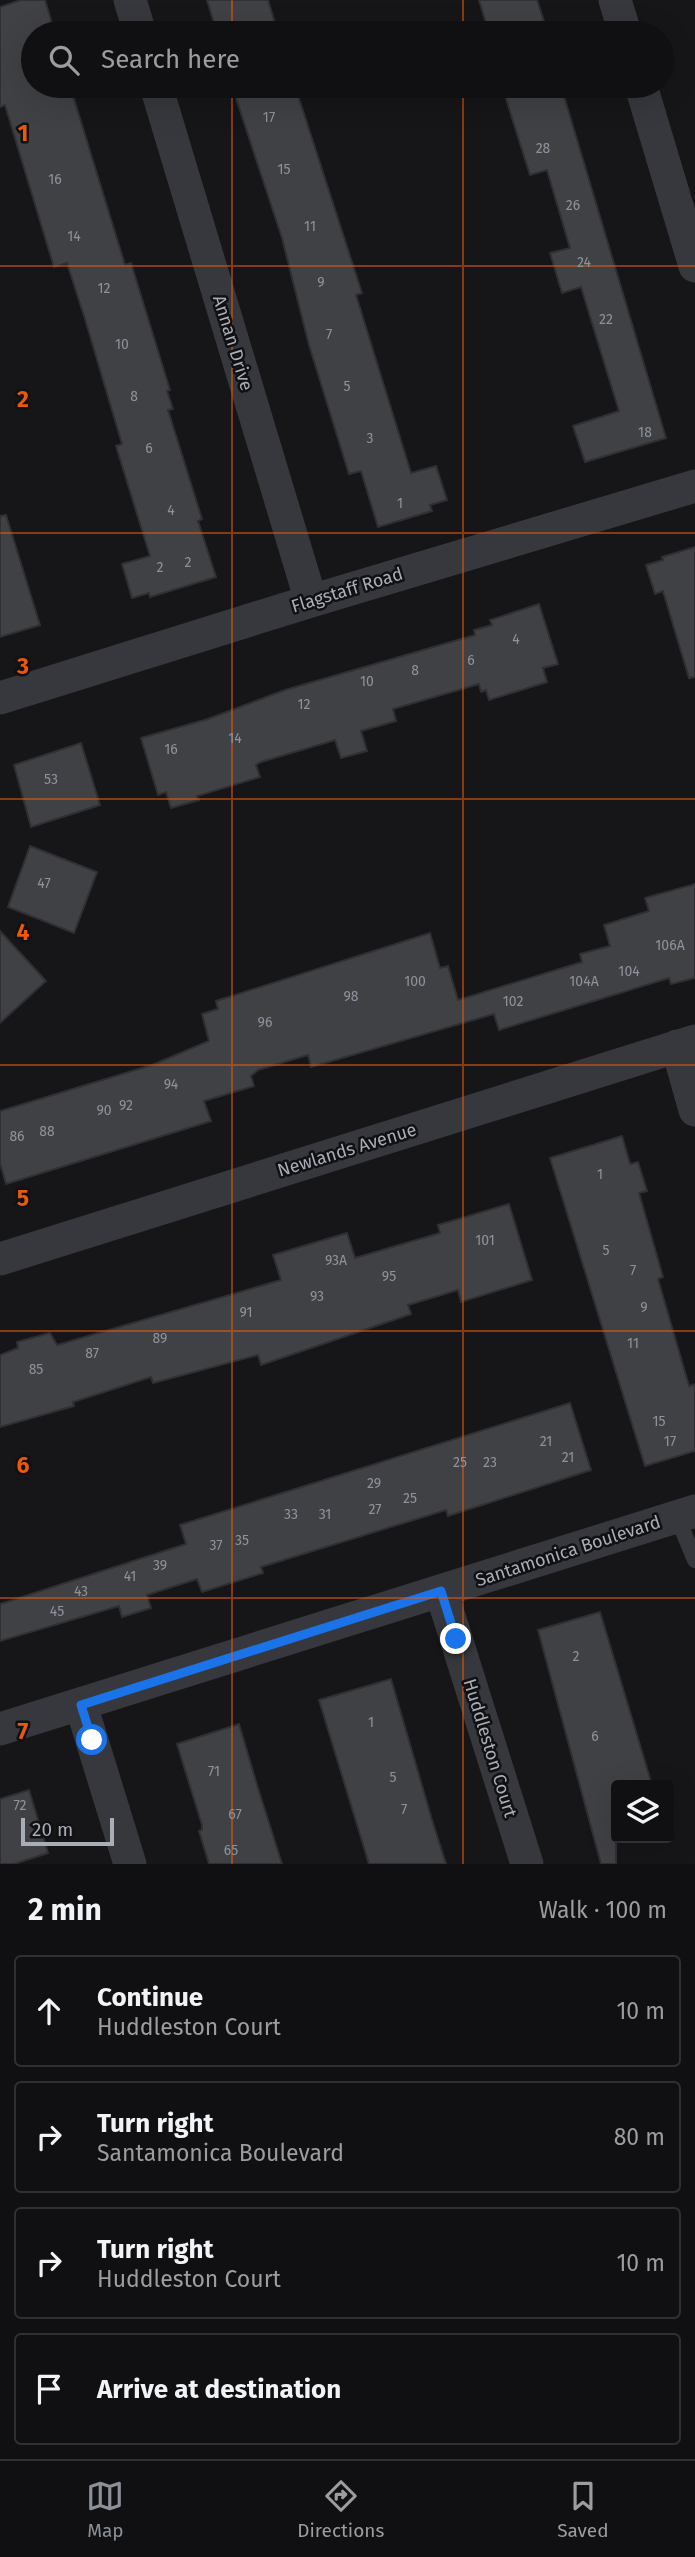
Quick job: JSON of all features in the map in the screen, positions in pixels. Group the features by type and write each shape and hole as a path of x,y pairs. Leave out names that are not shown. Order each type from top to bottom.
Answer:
{"street":[{"path":"130,0 136,21"},
{"path":"615,0 621,21"},
{"name":"Annan Drive","path":"160,98 311,601"},
{"path":"645,98 695,265"},
{"name":"Flagstaff Road","path":"0,698 695,486"},
{"path":"686,1044 695,1110"},
{"name":"Newlands Avenue","path":"0,1259 686,1044"},
{"name":"Santamonica Boulevard","path":"0,1729 686,1514"},
{"name":"Huddleston Court","path":"441,1591 527,1864"},
{"path":"81,1705 130,1864"}],"lane":[{"path":"686,1514 695,1560"}],"building":[{"path":"21,0 45,0 51,21 21,21 21,98 74,98 125,265 131,263 170,390 167,391 173,409 168,410 202,519 198,521 216,577 150,597 149,593 132,598 122,564 150,556 116,446 122,444 67,263 54,267 5,105 0,107 0,7"},
{"path":"207,0 268,0 274,21 213,21"},
{"path":"479,0 537,0 544,21 485,21"},
{"path":"236,98 299,98 362,293 356,295 411,473 436,466 447,500 430,505 432,511 378,527 361,471 349,474 309,345 282,238"},
{"path":"506,98 565,98 666,438 585,462 573,426 619,411 581,287 562,293 550,253 570,248 547,170 530,175"},
{"path":"6,515 40,625 0,637 0,516"},
{"path":"695,547 695,677 689,678 663,591 655,594 646,565"},
{"path":"539,604 558,664 543,668 547,682 489,700 486,690 481,692 479,684 393,709 396,721 361,731 367,751 341,758 335,740 261,762 256,765 260,777 197,796 199,800 171,808 166,792 158,795 141,738 208,719 285,690 475,635 474,630 492,625 490,620"},
{"path":"81,743 100,805 31,827 14,765"},
{"path":"30,846 97,872 74,933 8,907"},
{"path":"695,884 695,978 671,984 669,978 499,1030 494,1014 311,1067 308,1055 258,1070 251,1076 254,1086 204,1101 211,1121 6,1184 0,1163 0,1111 152,1065 209,1041 202,1014 218,1009 216,1001 430,933 440,968 448,966 458,1000 582,962 580,954 610,946 604,925 649,911 645,898"},
{"path":"0,931 46,981 0,1023"},
{"path":"622,1136 630,1164 638,1162 647,1191 639,1193 663,1277 658,1279 689,1386 695,1384 695,1451 645,1466 550,1158"},
{"path":"509,1204 532,1280 461,1302 458,1290 408,1305 411,1314 261,1365 258,1355 153,1383 151,1377 73,1402 74,1406 0,1427 0,1355 18,1348 17,1342 50,1333 57,1345 281,1280 273,1255 347,1233 355,1258 440,1233 438,1225"},
{"path":"570,1403 591,1470 448,1516 446,1510 261,1567 263,1573 202,1592 197,1579 147,1595 151,1608 122,1617 119,1606 0,1641 0,1604 186,1544 180,1525"},
{"path":"600,1612 650,1780 611,1780 611,1843 616,1843 616,1864 601,1864 538,1630"},
{"path":"391,1679 446,1864 369,1864 319,1700"},
{"path":"239,1724 282,1864 209,1864 199,1831 202,1830 202,1825 177,1744"},
{"path":"29,1790 48,1853 14,1864 0,1864 0,1799"}],"route":[{"path":"92,1740 81,1705 441,1591 456,1639"}]}
